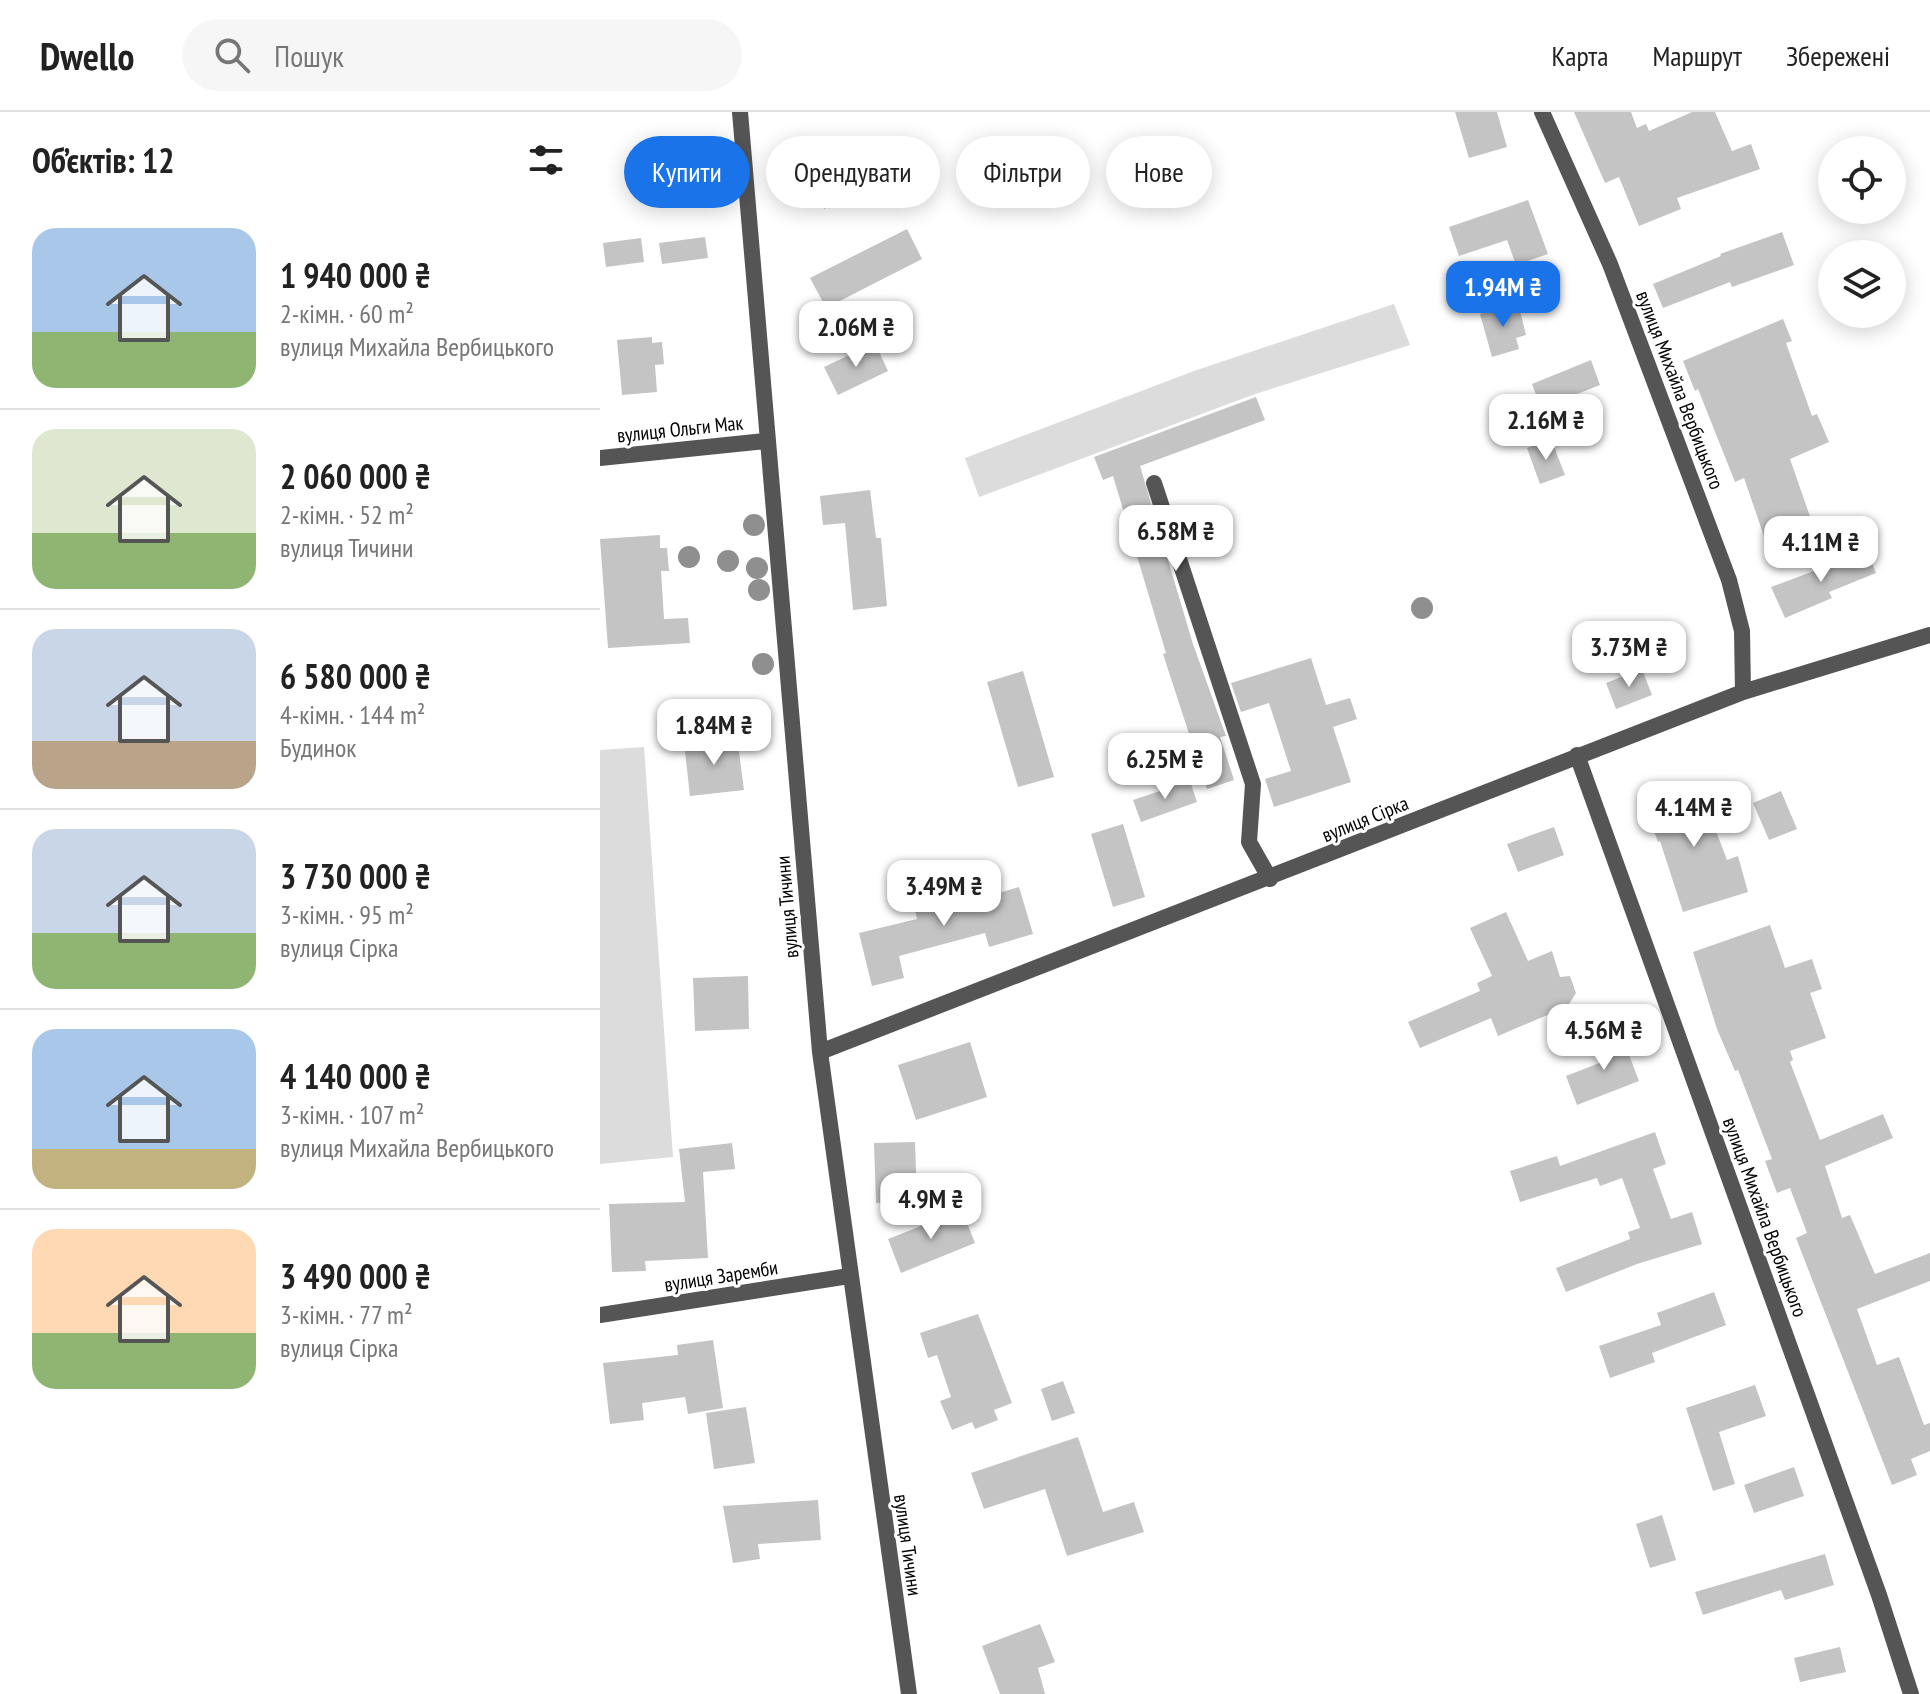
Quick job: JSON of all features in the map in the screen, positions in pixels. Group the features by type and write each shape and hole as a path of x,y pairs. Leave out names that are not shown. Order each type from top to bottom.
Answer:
{"street":[{"name":"вулиця Тичини","path":"740,112 765,441 820,1052 909,1694"},
{"name":"вулиця Михайла Вербицького","path":"1542,112 1610,264 1729,580 1742,631 1743,692"},
{"name":"вулиця Ольги Мак","path":"600,458 765,441"},
{"path":"1154,483 1253,784 1249,842 1270,879"},
{"name":"вулиця Сірка","path":"820,1052 1743,692 1930,635"},
{"name":"вулиця Михайла Вербицького","path":"1577,755 1869,1566 1911,1694"},
{"name":"вулиця Заремби","path":"600,1315 849,1276"}],"shaded area":[{"path":"1394,304 1410,345 1255,394 979,497 965,458 1194,371"},
{"path":"644,747 673,1157 600,1164 600,750"}],"building":[{"path":"1455,112 1497,112 1507,147 1469,158"},
{"path":"1574,112 1631,112 1637,128 1646,124 1649,131 1692,112 1715,112 1732,151 1751,144 1760,169 1677,198 1681,209 1639,226 1619,177 1605,183"},
{"path":"1528,200 1548,254 1516,265 1507,240 1459,256 1449,227"},
{"path":"907,229 922,259 826,308 810,278"},
{"path":"1782,232 1794,265 1732,287 1730,282 1663,308 1653,284 1720,254"},
{"path":"705,237 708,258 662,264 659,243"},
{"path":"641,238 644,262 606,267 603,243"},
{"path":"1518,303 1526,335 1516,338 1519,349 1492,357 1480,314"},
{"path":"1783,319 1792,341 1786,343 1812,416 1817,414 1829,442 1790,459 1813,525 1766,542 1744,478 1735,482 1698,389 1695,391 1683,361"},
{"path":"652,337 652,343 662,342 664,364 655,365 657,392 622,395 617,340"},
{"path":"875,343 888,371 838,395 824,367"},
{"path":"1591,360 1600,385 1541,408 1532,384"},
{"path":"1256,397 1265,420 1140,466 1193,644 1226,736 1220,737 1234,780 1207,789 1163,654 1166,653 1113,476 1103,480 1094,457"},
{"path":"1551,439 1565,475 1540,484 1527,448"},
{"path":"870,490 876,538 881,538 887,606 853,610 845,523 823,525 820,496"},
{"path":"660,535 660,548 667,548 669,571 661,571 664,619 688,618 690,643 608,648 600,539"},
{"path":"1867,551 1876,573 1829,592 1832,598 1785,618 1771,587"},
{"path":"1311,658 1326,705 1350,698 1357,719 1333,727 1351,782 1274,807 1265,779 1291,771 1269,703 1241,712 1231,683"},
{"path":"1642,669 1652,695 1616,709 1606,683"},
{"path":"1023,671 1054,777 1018,787 987,682"},
{"path":"737,737 744,790 690,796 684,743"},
{"path":"1190,781 1197,802 1141,822 1133,800"},
{"path":"1697,781 1727,860 1738,856 1748,892 1683,912 1660,841 1643,802"},
{"path":"1781,791 1797,829 1769,840 1753,803"},
{"path":"1123,824 1145,897 1113,907 1091,834"},
{"path":"1554,827 1564,855 1518,872 1507,844"},
{"path":"957,883 963,904 1019,887 1033,934 989,947 985,933 899,956 904,978 872,986 859,933 917,919 911,895"},
{"path":"1506,912 1528,961 1552,951 1560,977 1570,976 1576,993 1556,1025 1552,1013 1498,1036 1491,1018 1420,1048 1408,1022 1480,991 1477,983 1492,976 1470,928"},
{"path":"1770,925 1785,968 1812,959 1822,989 1810,993 1826,1038 1790,1051 1793,1060 1790,1062 1820,1140 1883,1114 1893,1138 1825,1166 1842,1218 1850,1215 1875,1274 1930,1253 1930,1281 1857,1309 1877,1365 1899,1357 1924,1425 1930,1423 1930,1451 1911,1459 1917,1475 1892,1485 1796,1238 1807,1233 1790,1188 1777,1193 1765,1161 1772,1159 1738,1070 1735,1071 1717,1029 1693,952"},
{"path":"748,976 749,1029 695,1031 693,978"},
{"path":"1621,1034 1639,1081 1577,1105 1566,1076 1602,1062 1595,1044"},
{"path":"970,1042 987,1097 916,1120 898,1065"},
{"path":"1655,1132 1666,1164 1653,1169 1671,1219 1692,1212 1702,1244 1637,1264 1566,1292 1556,1268 1630,1239 1628,1232 1640,1228 1622,1178 1600,1186 1597,1178 1520,1202 1510,1171 1557,1156 1560,1166"},
{"path":"915,1142 917,1202 876,1203 874,1143"},
{"path":"732,1143 735,1169 703,1172 708,1258 645,1261 646,1271 612,1272 609,1204 685,1202 679,1149"},
{"path":"962,1210 975,1243 901,1273 888,1239"},
{"path":"1714,1292 1726,1325 1652,1353 1655,1362 1610,1378 1599,1346 1661,1325 1657,1313"},
{"path":"978,1314 1012,1403 994,1410 998,1420 975,1429 972,1422 952,1430 940,1401 951,1397 937,1355 928,1358 920,1333"},
{"path":"713,1340 723,1408 688,1414 685,1397 642,1403 644,1420 610,1424 603,1363 678,1355 677,1345"},
{"path":"1063,1381 1075,1413 1052,1421 1041,1389"},
{"path":"1755,1385 1766,1416 1719,1432 1735,1484 1713,1491 1686,1408"},
{"path":"746,1407 755,1463 714,1469 706,1413"},
{"path":"1078,1437 1103,1512 1134,1502 1144,1532 1067,1556 1045,1489 984,1509 971,1473"},
{"path":"1794,1467 1804,1496 1754,1513 1744,1485"},
{"path":"818,1500 821,1540 758,1544 760,1559 733,1563 723,1506"},
{"path":"1662,1515 1676,1560 1650,1568 1636,1524"},
{"path":"1825,1554 1834,1585 1785,1600 1781,1590 1703,1615 1695,1592"},
{"path":"1040,1624 1055,1662 1038,1668 1045,1694 1000,1694 982,1646"},
{"path":"1840,1647 1846,1672 1800,1682 1794,1658"}]}
